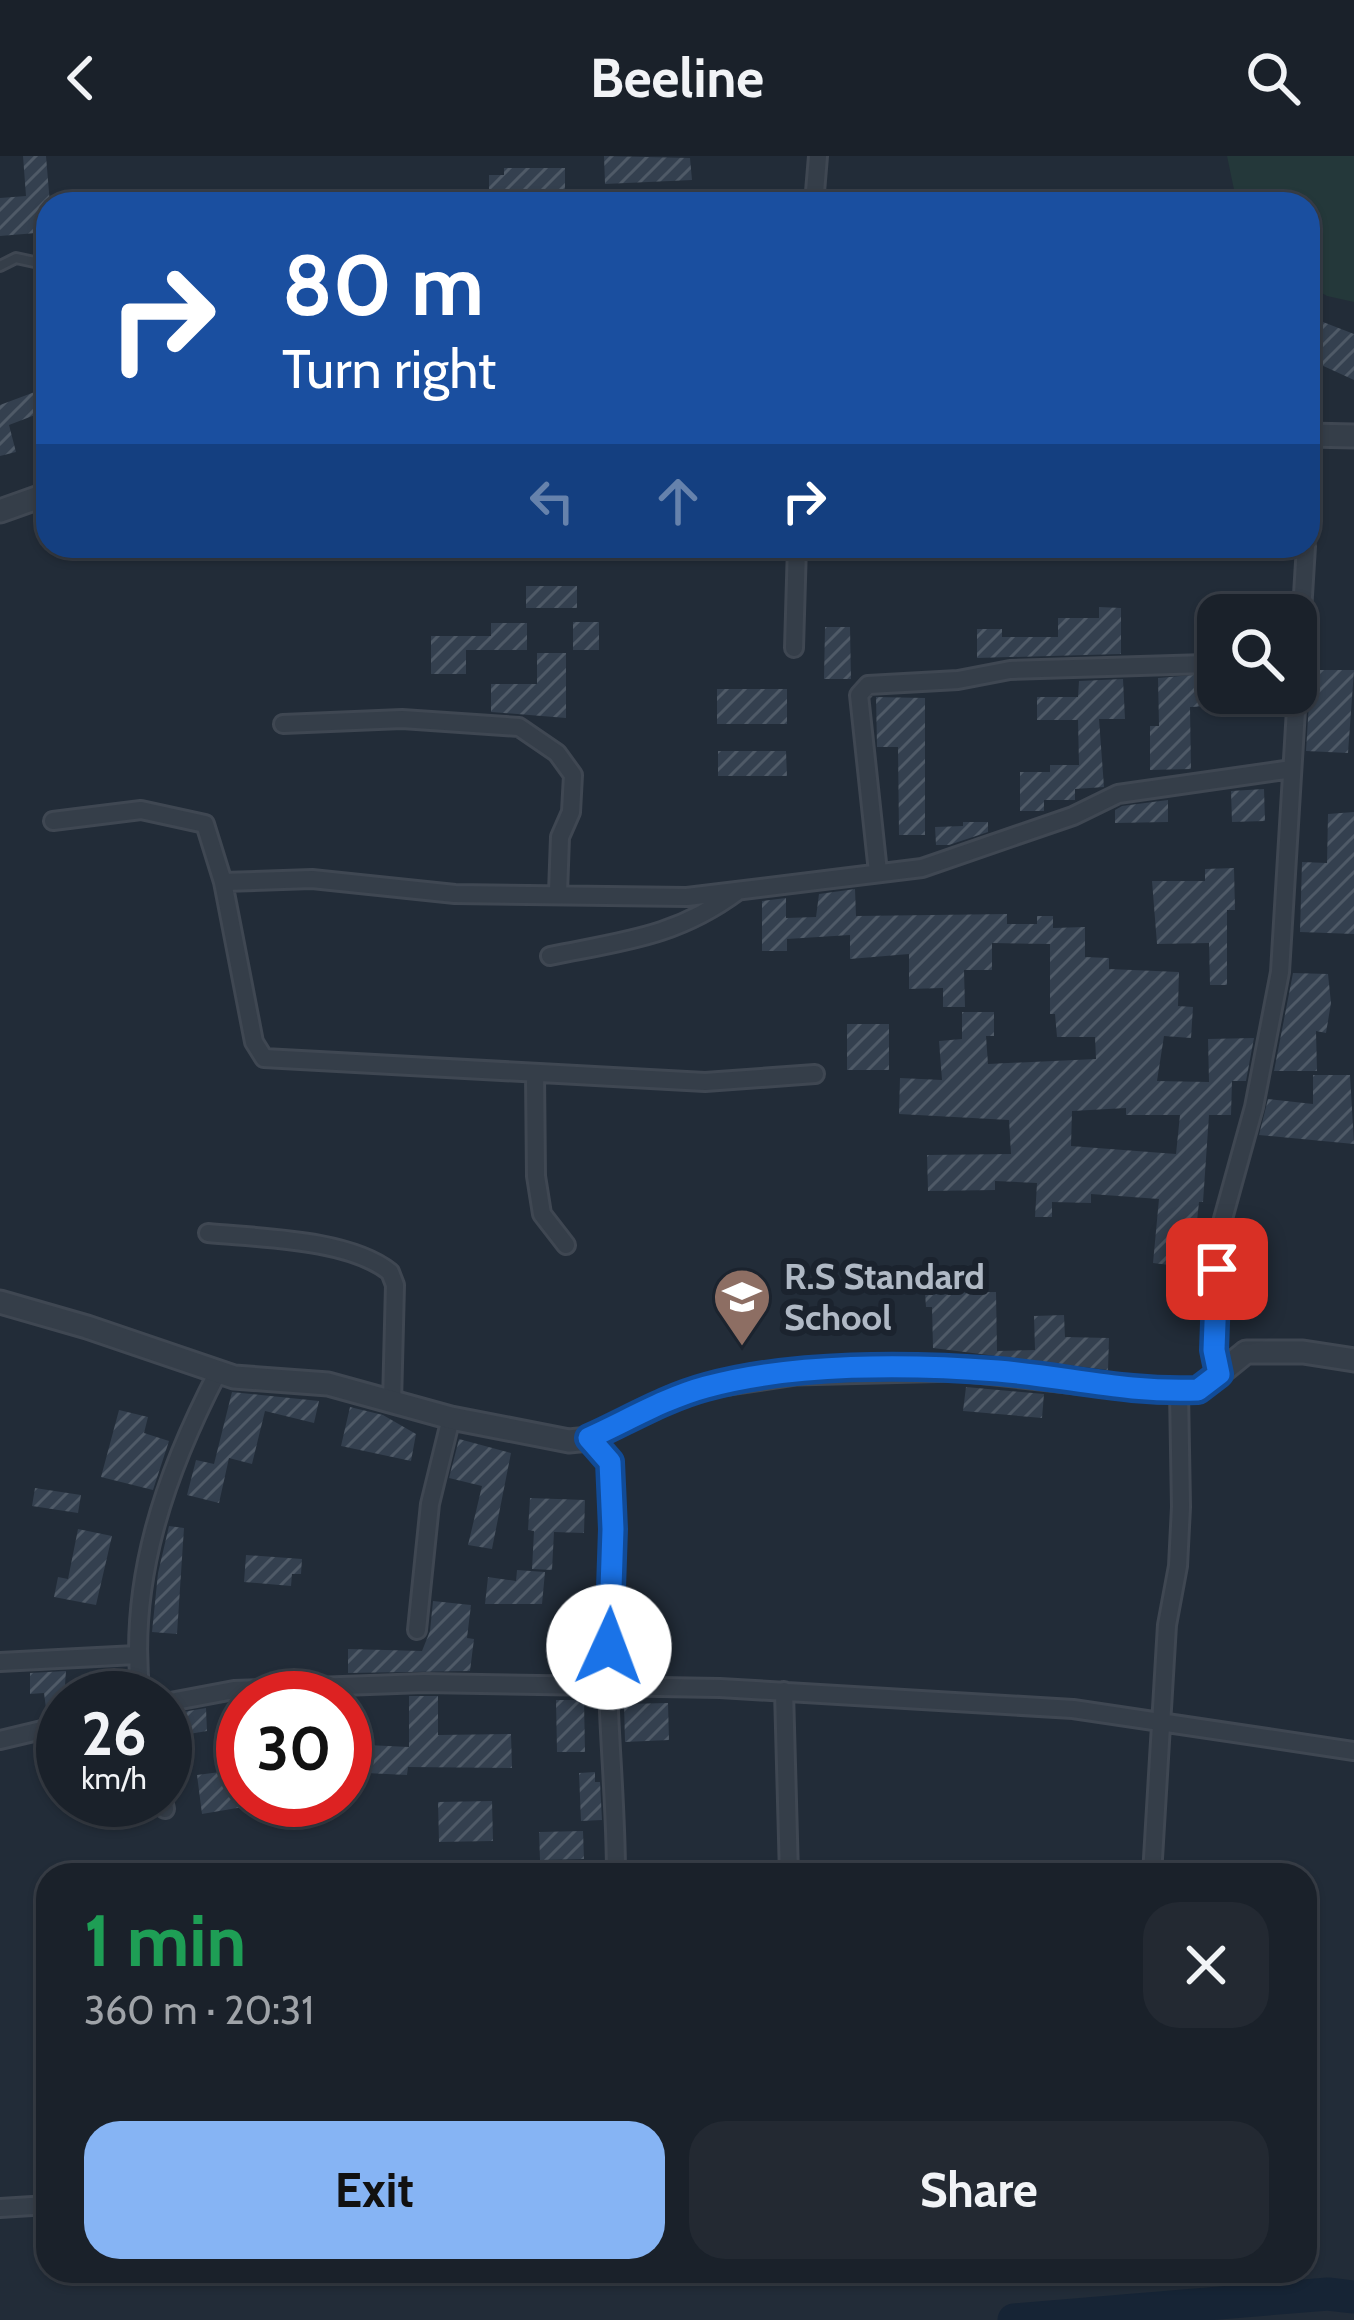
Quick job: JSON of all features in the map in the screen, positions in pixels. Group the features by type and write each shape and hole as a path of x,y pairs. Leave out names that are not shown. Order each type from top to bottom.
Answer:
{"street":[{"path":"815,192 818,156"},
{"path":"1320,435 1354,436"},
{"path":"0,511 36,498"},
{"path":"794,648 797,558"},
{"path":"1219,1374 1213,1313 1221,1226 1254,1107 1280,972 1305,558"},
{"path":"878,872 859,695 868,685 958,680 1010,670 1197,664"},
{"path":"283,724 403,719 519,727 557,753 573,775 571,812 560,837 558,893"},
{"path":"223,882 312,880 455,894 687,897 922,868 1085,811 1118,794 1292,770"},
{"path":"52,821 141,810 195,818 205,824 223,882 254,1042 264,1058 705,1082 815,1074"},
{"path":"550,956 664,933 704,916 739,891"},
{"path":"536,1074 536,1175 542,1214 566,1245"},
{"path":"208,1233 345,1252 390,1273 395,1285 392,1403"},
{"path":"0,1302 218,1372 251,1380 328,1384 555,1440 589,1438 671,1398 709,1386 796,1373 958,1369 1032,1375 1093,1387 1179,1391 1198,1390 1246,1352 1303,1352 1354,1360"},
{"path":"138,1671 152,1527 181,1444 218,1372"},
{"path":"1153,1863 1167,1625 1179,1546 1179,1391"},
{"path":"417,1630 430,1504 451,1418"},
{"path":"589,1438 610,1462 608,1686 616,1863"},
{"path":"0,1662 136,1655"},
{"path":"192,1698 234,1690 424,1683 784,1691 1073,1708 1354,1751"},
{"path":"784,1691 789,1863"},
{"path":"0,1740 36,1731"},
{"path":"0,2208 36,2206"}],"lane":[{"path":"0,266 16,258 36,262"}],"green space":[{"path":"1227,156 1354,156 1354,302 1320,292 1320,192 1234,192"}],"building":[{"path":"23,156 46,156 49,192 36,192 36,233 0,236 0,198 26,196"},
{"path":"604,156 690,158 692,180 605,184"},
{"path":"504,168 565,168 565,192 489,192 489,175 504,175"},
{"path":"1320,320 1354,334 1354,380 1320,364"},
{"path":"36,392 36,415 9,425 16,452 0,456 0,405"},
{"path":"526,586 577,586 577,608 526,608"},
{"path":"1099,607 1121,608 1121,654 977,658 977,629 1002,629 1002,637 1058,637 1058,618 1099,618"},
{"path":"573,622 599,622 599,650 573,650"},
{"path":"491,623 527,623 527,650 466,650 466,674 431,674 431,636 491,636"},
{"path":"825,627 850,627 851,679 824,679"},
{"path":"537,653 566,653 566,718 491,712 491,684 537,684"},
{"path":"1317,670 1354,670 1348,753 1306,751 1308,714 1317,714"},
{"path":"1197,675 1197,707 1190,707 1191,769 1150,770 1150,726 1159,726 1158,678"},
{"path":"1123,679 1125,719 1099,719 1104,787 1075,789 1075,800 1044,800 1044,811 1020,811 1020,772 1079,765 1078,720 1037,720 1037,697 1078,697 1079,681"},
{"path":"717,689 787,689 787,724 717,724"},
{"path":"876,697 925,698 925,835 899,835 898,747 877,747"},
{"path":"718,751 786,751 787,776 718,776"},
{"path":"1264,789 1265,821 1232,822 1231,791"},
{"path":"1168,800 1168,822 1115,823 1115,810 1122,806"},
{"path":"1354,812 1354,934 1300,932 1302,862 1327,863 1328,814"},
{"path":"963,822 988,822 988,832 936,845 935,827 963,826"},
{"path":"1234,868 1235,910 1227,910 1227,985 1210,985 1209,943 1157,944 1152,881 1205,881 1205,869"},
{"path":"855,889 856,916 1007,914 1007,924 1037,924 1037,916 1053,916 1053,928 1085,927 1085,957 1109,958 1109,969 1179,972 1178,1006 1193,1007 1191,1038 1164,1036 1157,1081 1209,1082 1208,1039 1254,1038 1246,1081 1232,1081 1231,1115 1209,1115 1203,1202 1199,1202 1195,1240 1207,1241 1202,1292 1169,1292 1169,1265 1153,1263 1159,1199 1091,1194 1091,1203 1052,1202 1052,1217 1035,1217 1037,1183 995,1181 995,1190 928,1191 927,1155 1011,1154 1009,1120 899,1114 900,1078 942,1080 939,1041 962,1039 962,1012 994,1012 994,1036 986,1036 988,1064 1096,1059 1095,1037 1057,1037 1055,1014 1050,1014 1050,944 992,943 992,970 964,970 965,1007 943,1007 943,988 909,989 909,954 850,959 850,935 787,939 787,951 762,951 762,901 786,898 786,918 816,917 819,894","holes":["1126,1108 1126,1115 1180,1115 1176,1154 1071,1146 1072,1111"]},
{"path":"1293,973 1328,974 1331,1003 1326,1033 1316,1031 1317,1071 1274,1071"},
{"path":"847,1024 889,1024 889,1070 847,1070"},
{"path":"1313,1075 1350,1075 1354,1144 1259,1135 1268,1099 1313,1104"},
{"path":"996,1292 997,1351 1035,1350 1034,1316 1064,1315 1065,1337 1109,1338 1108,1370 933,1348 932,1307 926,1307 925,1293"},
{"path":"966,1387 1044,1394 1042,1418 963,1411"},
{"path":"232,1392 319,1401 314,1423 265,1411 252,1464 229,1458 219,1503 187,1495 196,1460 214,1464"},
{"path":"350,1407 383,1415 416,1434 411,1461 341,1446"},
{"path":"119,1410 148,1417 144,1433 169,1441 153,1490 101,1477"},
{"path":"459,1439 511,1453 492,1549 468,1545 482,1486 449,1478"},
{"path":"35,1488 81,1495 78,1513 32,1506"},
{"path":"530,1498 585,1500 584,1533 554,1532 552,1570 532,1569"},
{"path":"169,1526 184,1528 177,1634 152,1632"},
{"path":"78,1529 112,1536 96,1605 54,1597 58,1577 68,1579"},
{"path":"246,1555 302,1559 301,1574 292,1574 291,1586 244,1582"},
{"path":"517,1570 545,1572 542,1604 485,1604 488,1577 516,1581"},
{"path":"433,1601 471,1605 470,1671 348,1671 348,1649 422,1651"},
{"path":"30,1673 36,1673 36,1694 30,1694"},
{"path":"409,1696 438,1696 438,1735 511,1734 512,1768 408,1767 407,1775 372,1773 372,1745 409,1747"},
{"path":"556,1700 584,1700 585,1752 557,1752"},
{"path":"668,1703 669,1740 625,1742 624,1704"},
{"path":"206,1708 207,1731 192,1734 192,1710"},
{"path":"595,1772 602,1820 581,1821 579,1773"},
{"path":"216,1773 216,1812 202,1814 197,1775"},
{"path":"492,1801 493,1841 439,1842 438,1802"},
{"path":"583,1831 584,1859 540,1860 539,1832"}],"waterway":[{"path":"1014,2320 1328,2294 1354,2297"}],"place":[{"name":"R.S Standard School","path":"742,1348"}],"route":[{"path":"609,1647 610,1462 589,1438 671,1398 709,1386 796,1373 958,1369 1032,1375 1093,1387 1198,1390 1219,1374 1213,1313 1217,1269"}]}
